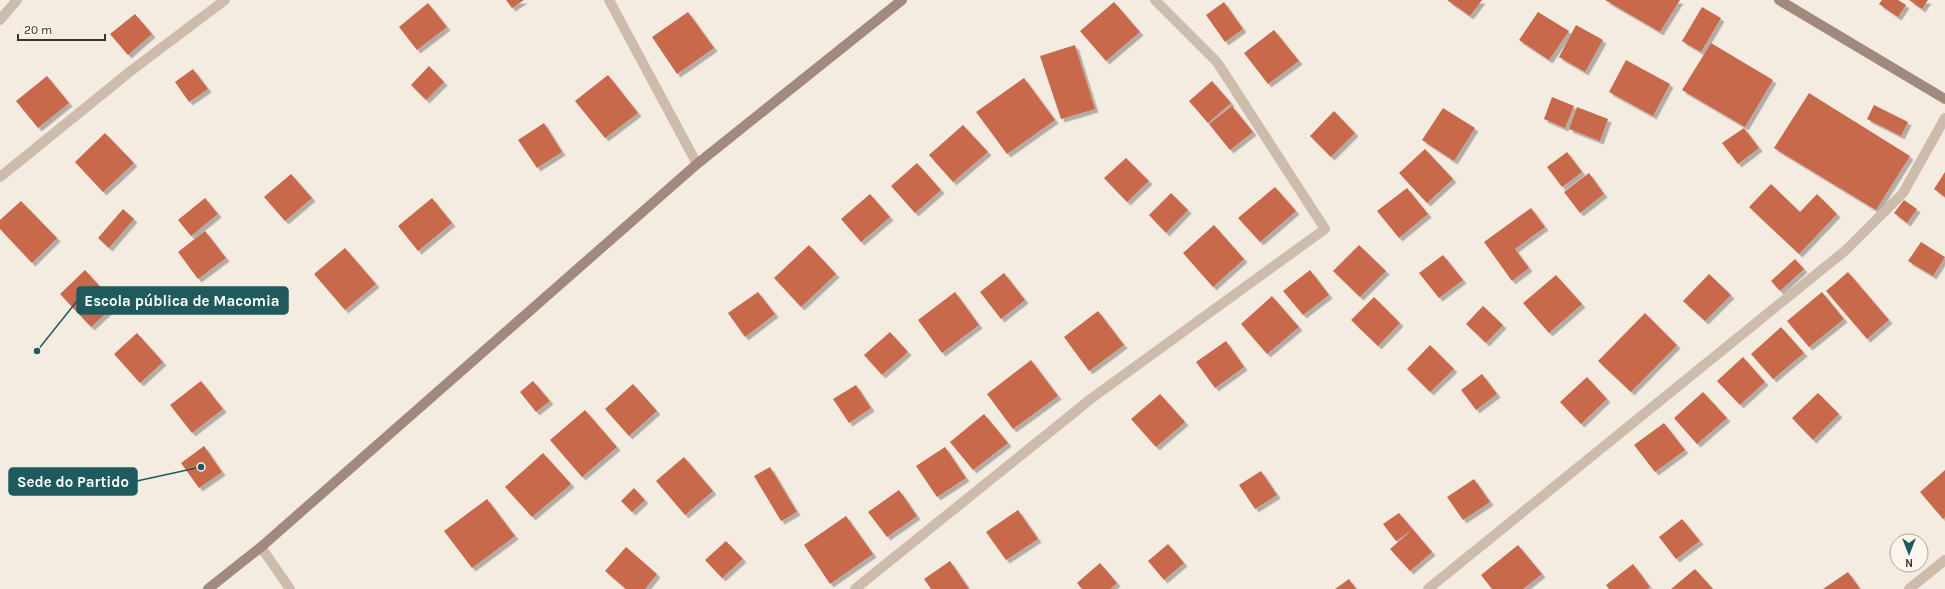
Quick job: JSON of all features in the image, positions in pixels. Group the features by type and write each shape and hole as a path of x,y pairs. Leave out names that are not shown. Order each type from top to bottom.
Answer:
{"street":[{"path":"0,20 17,0"},
{"path":"0,177 132,70 225,0"},
{"path":"609,0 697,164"},
{"path":"208,589 261,547 697,164 902,0"},
{"path":"855,589 1092,398 1325,229 1217,62 1155,0"},
{"path":"1779,0 1945,99"},
{"path":"1428,589 1846,250 1903,193 1945,118"},
{"path":"261,547 290,589"},
{"path":"1909,589 1945,560"}],"building":[{"path":"506,0 524,0 512,8"},
{"path":"1447,0 1482,0 1470,16"},
{"path":"1605,0 1680,0 1660,32"},
{"path":"1882,0 1898,0 1906,5 1898,17 1879,4"},
{"path":"1909,0 1928,0 1922,9"},
{"path":"1114,2 1140,32 1106,61 1080,31"},
{"path":"1224,2 1243,29 1225,42 1206,15"},
{"path":"428,3 447,27 417,50 399,27"},
{"path":"1702,7 1721,18 1701,52 1682,41"},
{"path":"688,12 714,48 677,74 652,37"},
{"path":"1538,12 1569,31 1549,60 1519,40"},
{"path":"135,14 152,34 128,55 110,34"},
{"path":"1576,25 1603,40 1585,72 1559,57"},
{"path":"1274,30 1299,61 1268,84 1244,53"},
{"path":"1711,43 1773,80 1745,127 1682,90"},
{"path":"1075,45 1095,109 1061,119 1040,56"},
{"path":"1626,60 1670,84 1653,116 1609,92"},
{"path":"429,66 444,82 426,100 411,85"},
{"path":"193,69 208,89 189,102 175,82"},
{"path":"608,75 638,113 605,138 575,101"},
{"path":"47,76 69,103 38,128 16,101"},
{"path":"1024,78 1055,120 1007,154 976,112"},
{"path":"1212,81 1231,103 1208,123 1189,101"},
{"path":"1809,93 1910,156 1876,210 1774,148"},
{"path":"1552,97 1574,106 1565,128 1544,119"},
{"path":"1874,105 1908,122 1901,136 1867,119"},
{"path":"1232,106 1253,132 1230,150 1209,124"},
{"path":"1577,107 1608,119 1600,141 1569,129"},
{"path":"1443,108 1475,128 1454,161 1422,140"},
{"path":"1334,111 1355,133 1331,157 1310,136"},
{"path":"544,123 562,152 537,168 518,140"},
{"path":"963,125 988,152 953,182 929,155"},
{"path":"1744,128 1759,148 1738,164 1722,143"},
{"path":"105,133 134,163 103,192 75,162"},
{"path":"1425,149 1453,179 1427,203 1399,173"},
{"path":"1567,152 1582,172 1562,187 1547,167"},
{"path":"1126,158 1149,181 1127,202 1104,178"},
{"path":"917,163 941,190 915,213 891,186"},
{"path":"1945,172 1945,197 1934,189"},
{"path":"1589,173 1604,194 1580,213 1564,192"},
{"path":"291,174 312,198 285,221 264,197"},
{"path":"1771,184 1800,212 1817,194 1837,214 1799,254 1749,207"},
{"path":"1275,187 1296,211 1260,242 1238,218"},
{"path":"1407,188 1428,214 1399,238 1377,211"},
{"path":"1171,193 1188,210 1166,233 1149,215"},
{"path":"870,194 890,217 861,242 841,219"},
{"path":"205,198 218,214 191,236 178,220"},
{"path":"432,198 452,223 418,251 398,226"},
{"path":"1904,200 1917,209 1907,223 1894,213"},
{"path":"21,201 57,238 32,263 0,229 0,220"},
{"path":"1531,208 1545,227 1515,249 1529,268 1512,281 1484,242"},
{"path":"123,209 134,219 109,248 98,238"},
{"path":"1214,225 1244,259 1213,287 1183,253"},
{"path":"205,231 226,258 198,279 178,252"},
{"path":"1921,242 1945,257 1933,276 1908,261"},
{"path":"809,245 836,274 801,307 774,278"},
{"path":"1359,245 1386,271 1360,297 1333,271"},
{"path":"345,248 376,284 345,310 314,274"},
{"path":"1443,255 1463,280 1439,298 1419,273"},
{"path":"1795,259 1804,269 1780,291 1771,281"},
{"path":"85,270 116,304 91,327 60,294"},
{"path":"1310,270 1329,295 1303,315 1283,291"},
{"path":"1848,272 1889,320 1867,339 1826,291"},
{"path":"1004,273 1025,300 1001,319 980,292"},
{"path":"1709,274 1731,295 1705,321 1683,301"},
{"path":"1556,275 1582,304 1549,333 1523,303"},
{"path":"758,292 775,314 745,337 728,313"},
{"path":"955,292 979,325 942,353 918,320"},
{"path":"1822,292 1844,319 1809,347 1787,321"},
{"path":"1272,296 1299,327 1267,354 1241,324"},
{"path":"1374,297 1400,323 1378,346 1351,320"},
{"path":"1483,306 1503,325 1486,343 1466,324"},
{"path":"1098,311 1124,345 1089,371 1064,337"},
{"path":"1645,313 1677,345 1631,392 1598,361"},
{"path":"1781,327 1804,353 1773,379 1751,354"},
{"path":"890,332 908,352 882,375 864,355"},
{"path":"137,333 163,362 140,383 114,354"},
{"path":"1226,341 1244,367 1215,388 1196,362"},
{"path":"1430,345 1454,369 1430,392 1407,369"},
{"path":"1743,357 1765,382 1740,405 1717,381"},
{"path":"1031,360 1058,396 1013,429 987,394"},
{"path":"1482,374 1497,394 1476,410 1461,390"},
{"path":"1587,377 1607,399 1581,424 1560,402"},
{"path":"201,381 223,409 192,433 170,405"},
{"path":"533,381 550,401 536,412 520,392"},
{"path":"633,384 657,411 629,436 605,409"},
{"path":"856,385 871,408 849,423 833,399"},
{"path":"1703,392 1727,418 1697,444 1674,418"},
{"path":"1818,393 1839,414 1813,440 1792,418"},
{"path":"1160,394 1185,422 1156,447 1131,419"},
{"path":"585,410 617,447 582,477 550,440"},
{"path":"984,414 1008,443 973,470 950,442"},
{"path":"1664,423 1685,450 1655,472 1634,445"},
{"path":"204,446 222,472 199,488 181,463"},
{"path":"945,447 966,478 937,497 916,466"},
{"path":"543,453 571,484 532,517 505,487"},
{"path":"684,457 713,491 685,515 656,481"},
{"path":"770,467 797,512 781,521 754,476"},
{"path":"1945,470 1945,517 1943,519 1920,492"},
{"path":"1261,471 1277,495 1255,509 1239,485"},
{"path":"1474,479 1490,502 1463,520 1447,497"},
{"path":"634,488 645,500 632,512 621,501"},
{"path":"899,490 917,516 887,537 868,512"},
{"path":"487,499 515,536 472,568 444,531"},
{"path":"1018,510 1038,539 1006,560 986,532"},
{"path":"1399,513 1432,552 1410,571 1390,549 1412,530 1396,541 1383,524"},
{"path":"846,516 873,554 830,584 804,545"},
{"path":"1682,519 1700,541 1676,559 1659,537"},
{"path":"726,541 743,559 722,578 705,560"},
{"path":"1168,544 1184,563 1164,580 1148,561"},
{"path":"1518,545 1542,574 1523,589 1492,589 1481,575"},
{"path":"626,547 657,574 645,589 626,589 605,571"},
{"path":"950,561 969,589 931,589 924,579"},
{"path":"1100,563 1117,583 1110,589 1082,589 1077,583"},
{"path":"1633,564 1650,587 1647,589 1609,589 1606,585"},
{"path":"1695,569 1713,589 1671,589"},
{"path":"1848,572 1860,589 1823,589"},
{"path":"1349,579 1356,589 1335,589"}],"place":[{"name":"Escola pública de Macomia","path":"37,351"},
{"name":"Sede do Partido","path":"201,467"}]}
